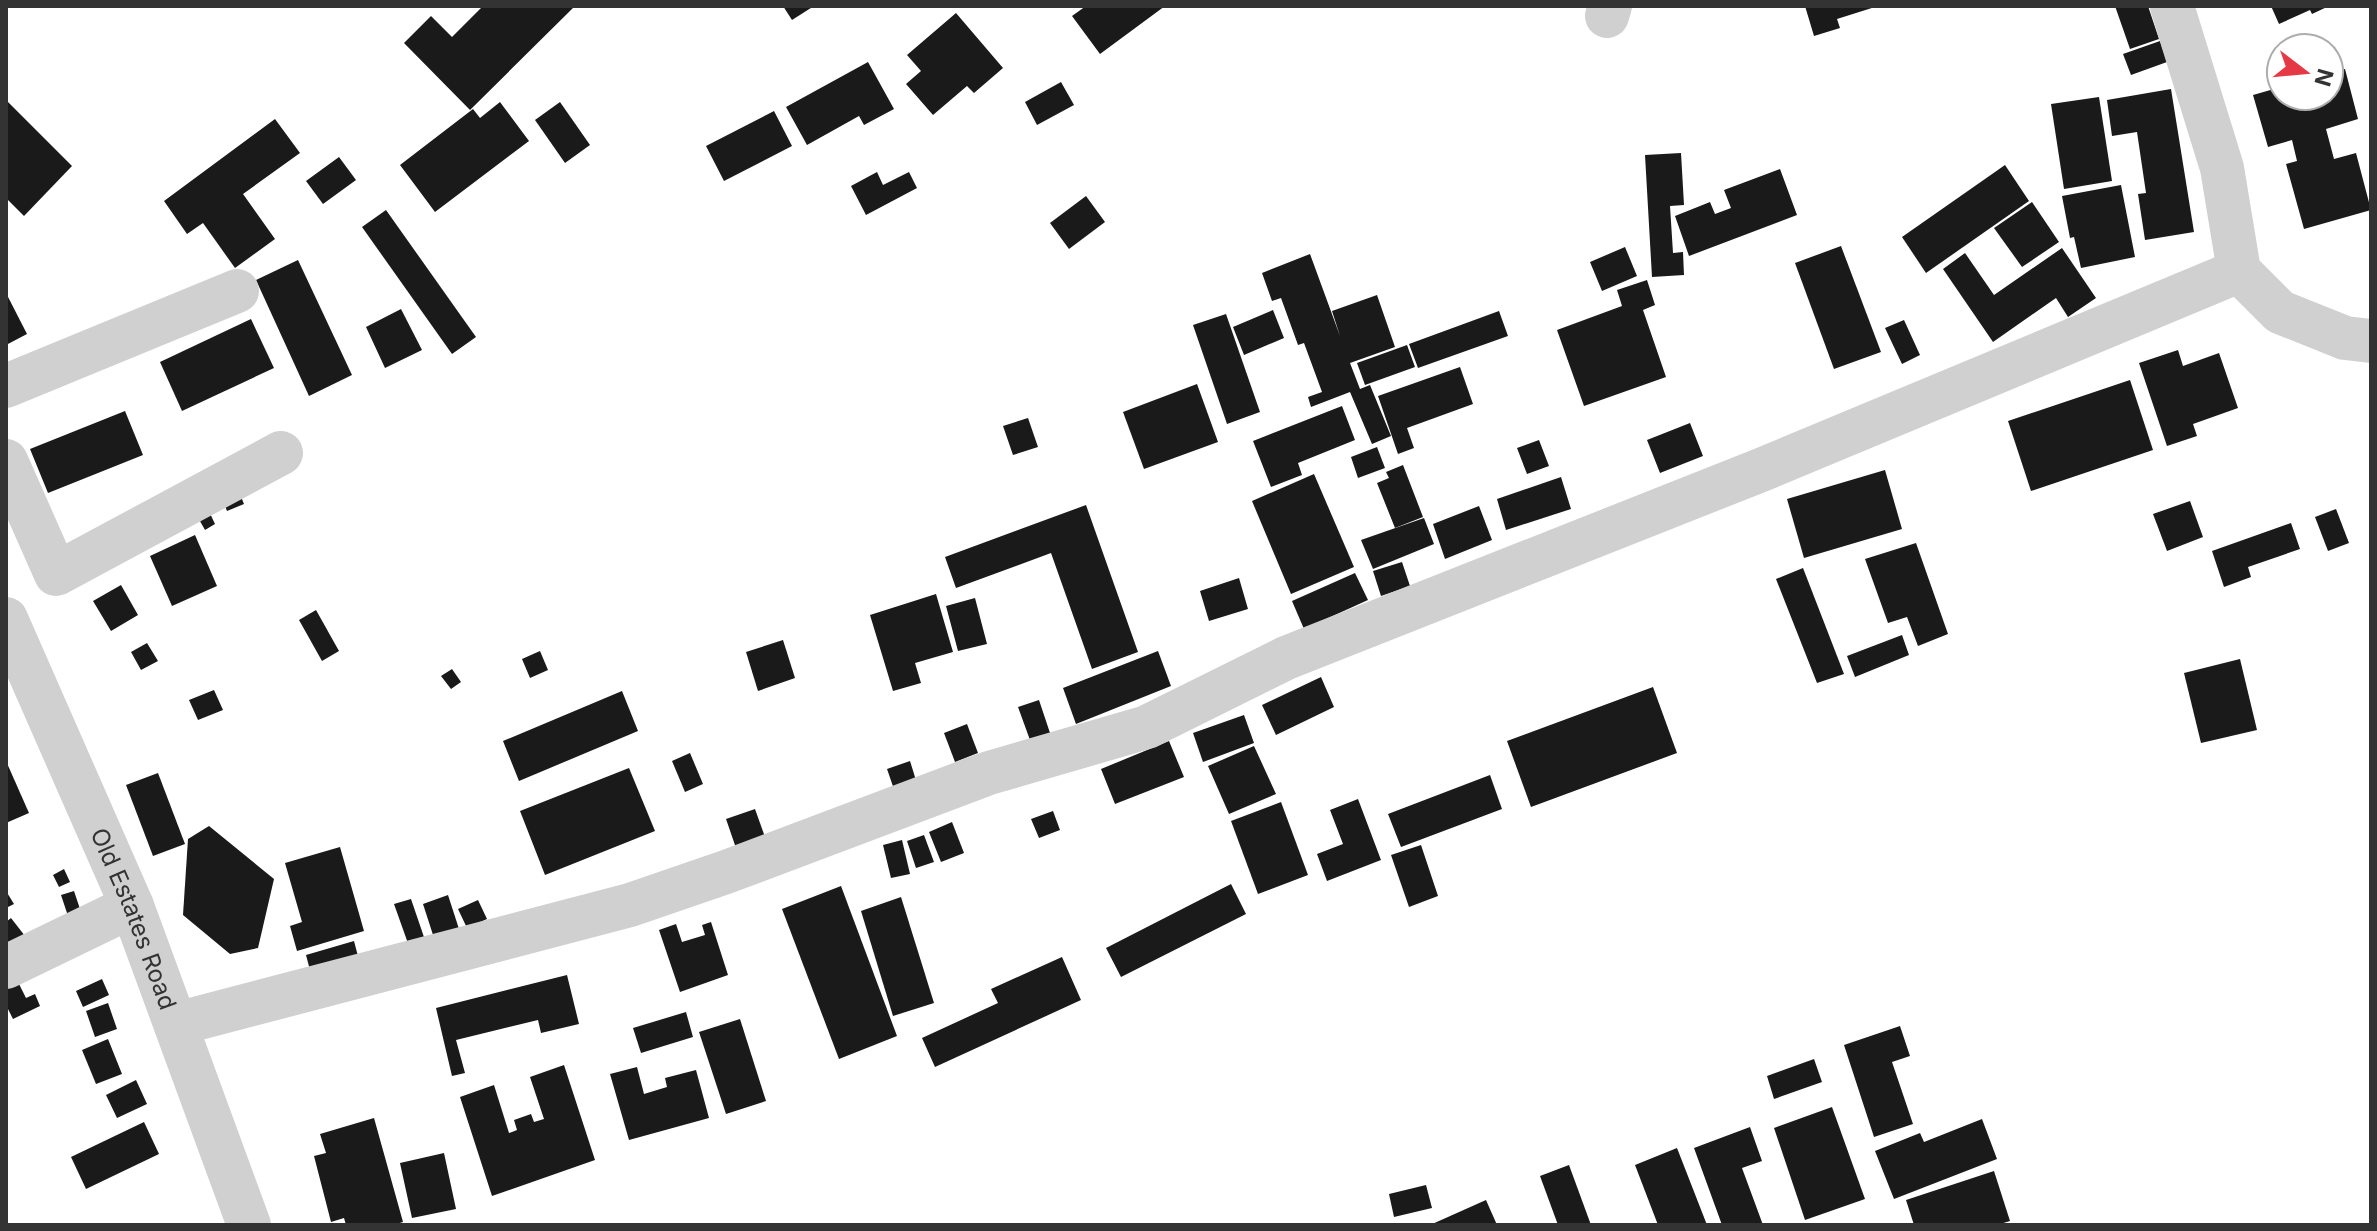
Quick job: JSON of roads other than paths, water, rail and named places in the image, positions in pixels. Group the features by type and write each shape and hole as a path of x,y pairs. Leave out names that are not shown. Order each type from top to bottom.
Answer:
{"street":[{"path":"2172,6 2222,168 2239,271 2280,312 2345,338 2371,341"},
{"path":"176,1024 630,905 989,773 1147,727 1286,658 1761,470 2239,271"},
{"path":"6,386 237,291"},
{"path":"6,461 56,574 281,453"},
{"name":"Old Estates Road","path":"6,619 132,906 249,1225"},
{"path":"6,967 132,906"}]}
